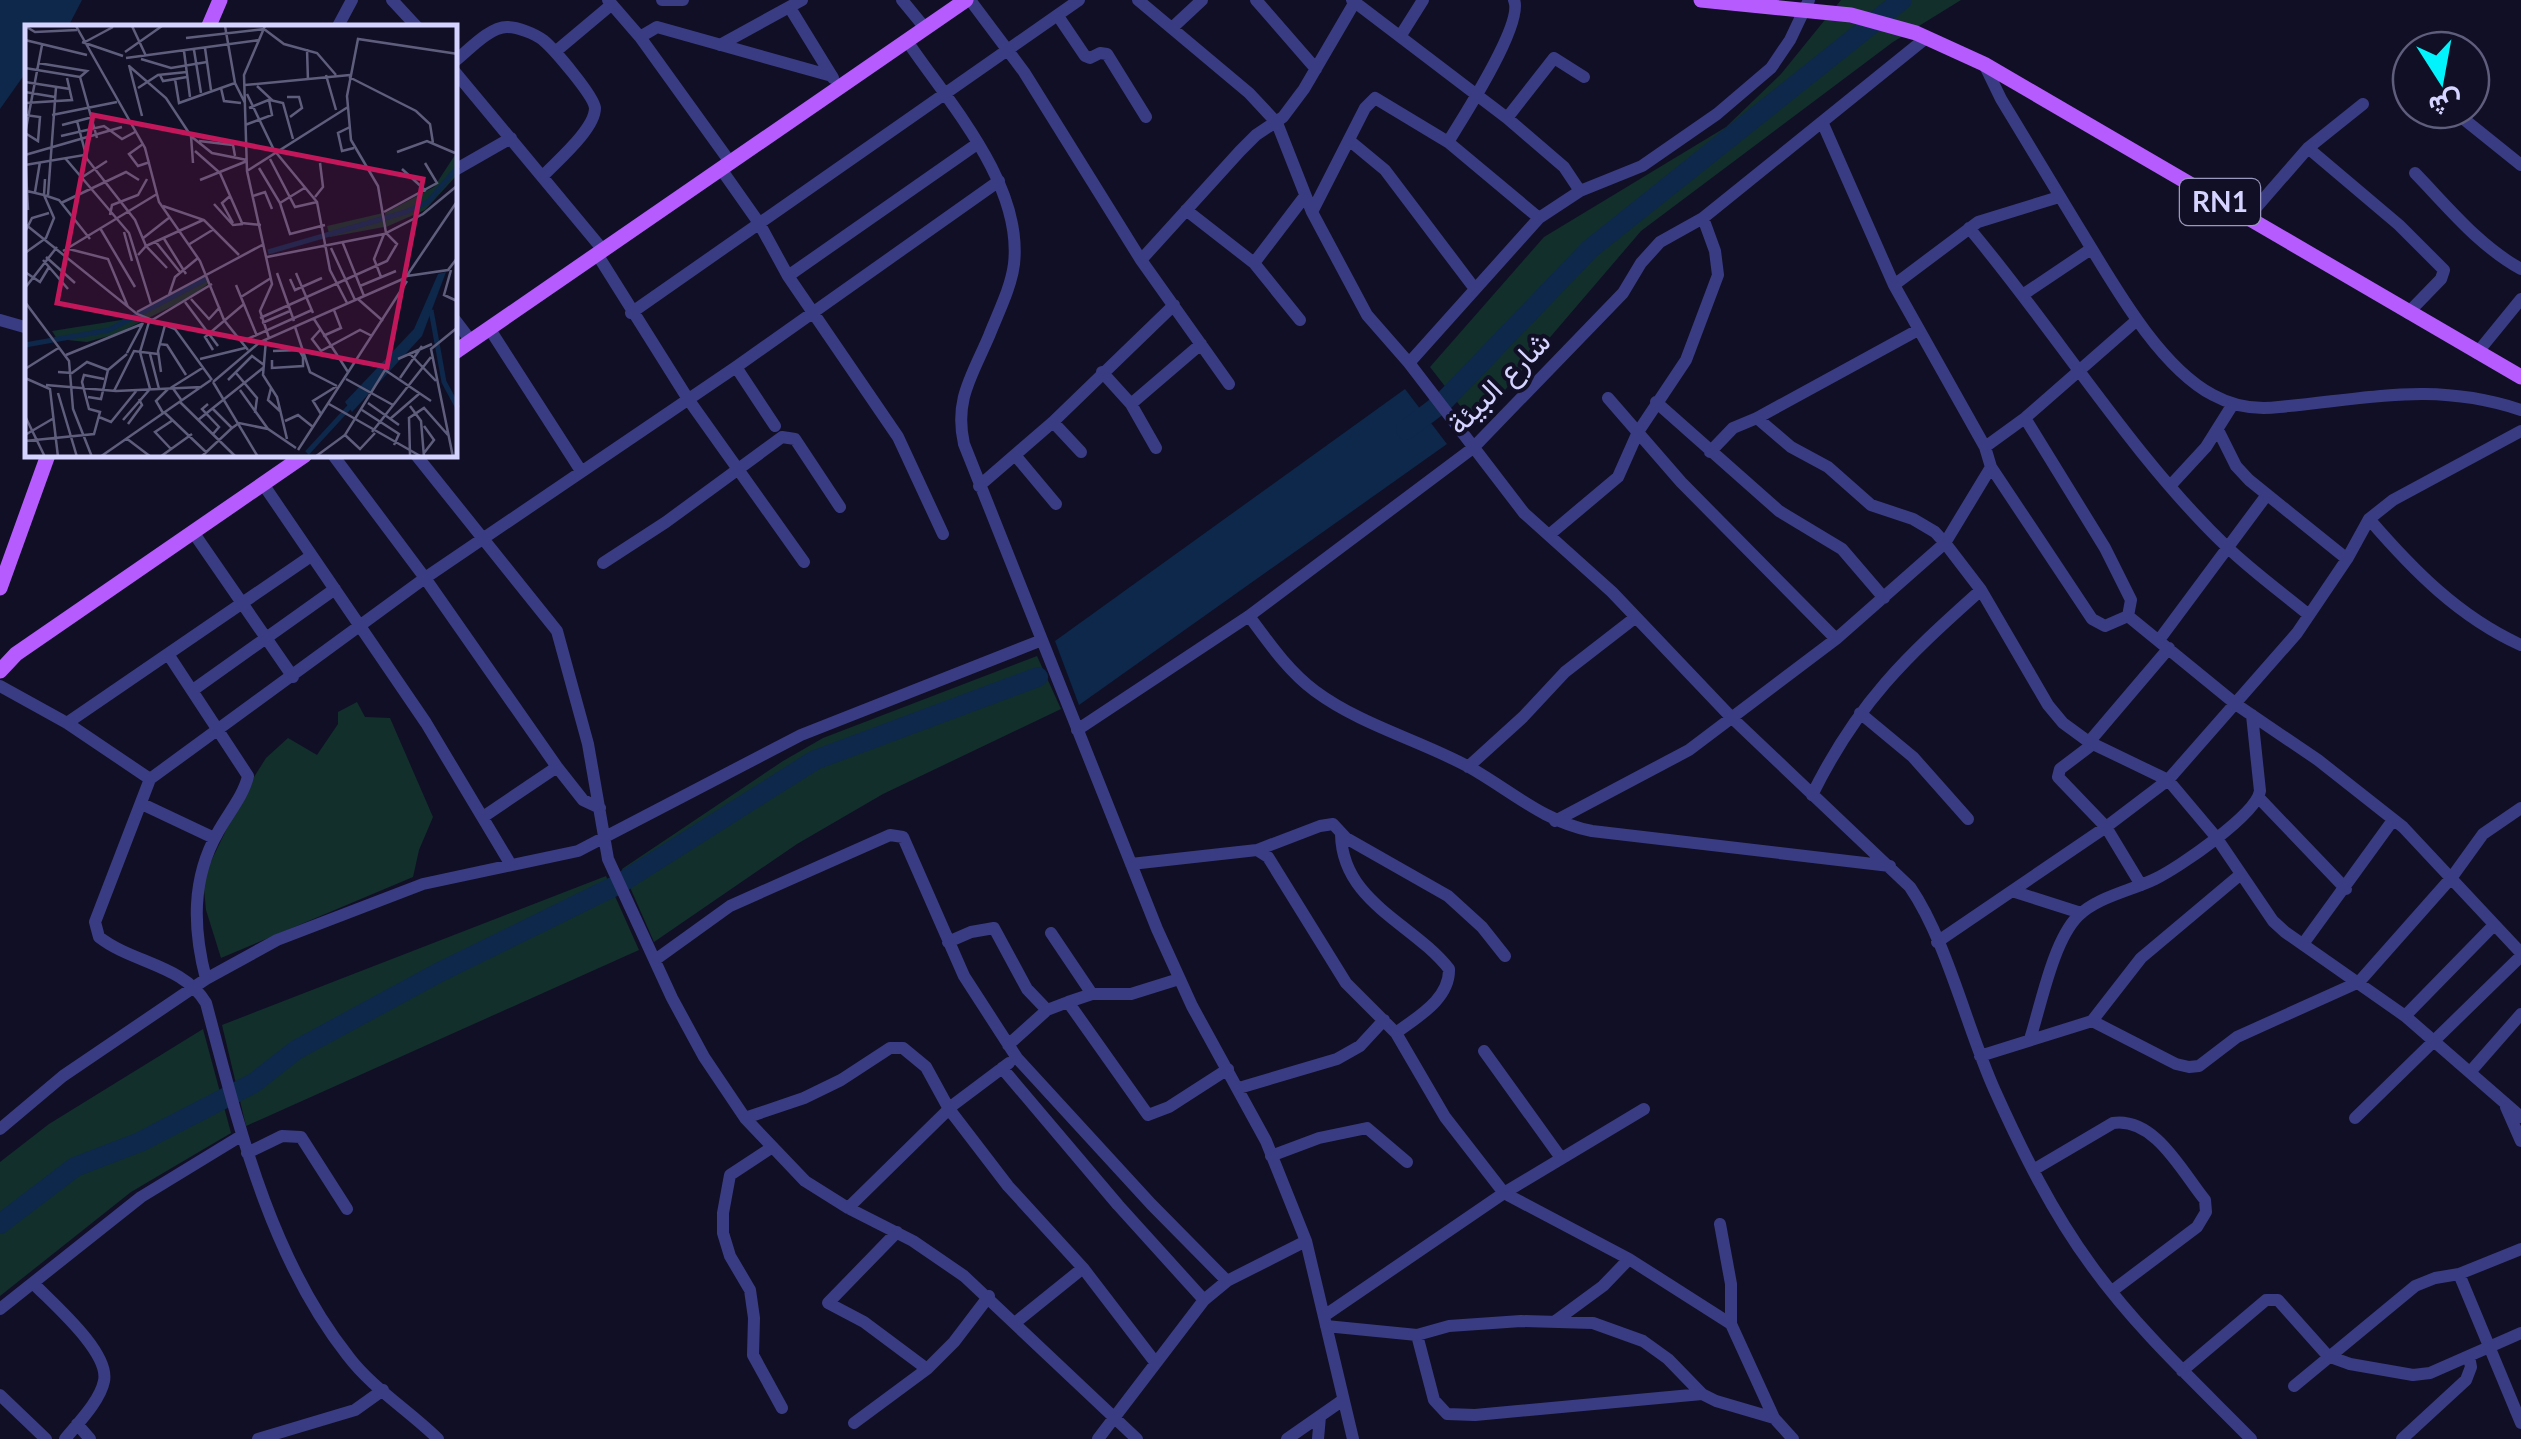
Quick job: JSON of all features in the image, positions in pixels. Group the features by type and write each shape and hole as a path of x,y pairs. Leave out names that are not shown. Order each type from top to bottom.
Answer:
{"main road":[{"path":"209,25 220,0"},
{"path":"458,350 725,166 835,82 907,42 968,0"},
{"name":"RN1","path":"1701,0 1806,4 1891,24 1984,64 2521,377"},
{"path":"0,588 7,547 47,458"},
{"path":"0,661 16,654 300,458"},
{"path":"0,671 16,654"}],"street":[{"path":"339,25 352,0"},
{"path":"392,0 415,25"},
{"path":"662,0 683,0"},
{"path":"720,45 802,0"},
{"path":"902,0 925,28"},
{"path":"968,0 1008,51 1141,260 1229,384"},
{"path":"631,313 1079,0"},
{"path":"1138,0 1249,94 1277,123 1312,212 1367,315 1409,363 1524,513 1636,617 1812,796 1890,866 1920,902 1980,1056 2033,1170 2074,1242 2182,1371 2251,1439"},
{"path":"1172,28 1202,0"},
{"path":"1256,0 1316,69"},
{"path":"1401,35 1423,0"},
{"path":"1448,142 1516,16 1514,0"},
{"path":"1141,260 1256,135 1277,123 1316,69 1354,1 1507,118 1564,167 1580,191"},
{"path":"555,52 610,2 640,37 725,166 788,276 898,437 943,534"},
{"path":"1409,363 1539,218 1580,191 1642,166 1718,114 1771,68 1790,40 1806,4"},
{"path":"790,8 835,82"},
{"path":"1058,16 1085,56 1107,54 1146,117"},
{"path":"458,59 505,27 536,36 555,52 593,101 595,109 586,130 543,176"},
{"path":"640,37 657,27 835,82"},
{"name":"شارع البيئة","path":"1077,730 1249,616 1473,448 1624,293 1649,252 1703,218 1823,124 1921,36"},
{"path":"907,42 999,181 1012,228 1013,266 959,410 964,444 1179,979 1239,1088 1306,1241 1352,1439"},
{"path":"1507,118 1554,58 1584,77"},
{"path":"1984,64 2059,196 2137,320 2189,377 2210,394 2233,404 2276,408 2372,396 2450,392 2486,398 2521,410"},
{"path":"458,76 543,176 600,252 631,313 804,562"},
{"path":"1312,212 1365,108 1375,98 1448,142 1539,218"},
{"path":"2246,218 2308,148 2363,104"},
{"path":"1823,124 1894,285 1986,447 1990,466 2092,619 2105,626 2128,616"},
{"path":"2477,130 2521,165"},
{"path":"458,168 511,138"},
{"path":"1350,141 1385,170 1475,289"},
{"path":"788,276 977,144"},
{"path":"2308,148 2399,225 2444,270 2441,279 2408,313"},
{"path":"2415,173 2495,253 2521,269"},
{"path":"201,983 117,950 99,937 96,929 100,909 150,779 484,536 736,367 999,181"},
{"path":"1254,263 1305,196"},
{"path":"1894,285 1969,228 1988,218 2059,196"},
{"path":"1186,210 1254,263 1300,320"},
{"path":"1548,535 1618,477 1638,432 1686,360 1718,275 1715,251 1703,218"},
{"path":"1969,228 2170,486 2227,547 2309,615"},
{"path":"2024,294 2091,249"},
{"path":"2477,353 2521,300"},
{"path":"979,486 1174,305"},
{"path":"0,320 25,327"},
{"path":"1986,447 2137,320"},
{"path":"458,324 471,340"},
{"path":"489,328 581,471"},
{"path":"1710,452 1734,428 1918,330"},
{"path":"1131,404 1201,344"},
{"path":"736,367 774,426"},
{"path":"1102,372 1131,404 1156,448"},
{"path":"1608,398 1681,482 1836,638"},
{"path":"1656,402 1779,512 1842,550 1884,598"},
{"path":"2170,486 2194,464 2233,404"},
{"path":"1756,418 1791,447 1828,466 1872,505 1912,518 1935,532 1981,590 2048,705 2063,723 2091,743 2168,780 2216,837 2273,921 2405,1016 2521,1117"},
{"path":"2025,418 2105,548 2131,600 2128,616"},
{"path":"1052,422 1082,452"},
{"path":"2218,430 2236,466 2266,496 2346,559"},
{"path":"1937,942 2106,828 2168,780 2298,633 2368,518 2392,500 2521,432"},
{"path":"603,563 666,522 776,439 791,437 840,507"},
{"path":"1015,455 1056,504"},
{"path":"335,458 557,767 584,800 600,808"},
{"path":"419,458 557,631 588,744 608,860 672,998 704,1057 746,1118 805,1181 897,1232 964,1276 1137,1439"},
{"path":"1555,821 1688,750 1836,638 1945,542 1990,466"},
{"path":"263,484 426,722 510,865"},
{"path":"2141,885 2106,828 2058,774 2091,743 2266,496"},
{"path":"2368,518 2410,566 2456,606 2521,646"},
{"path":"193,532 293,676"},
{"path":"66,722 311,556"},
{"path":"193,690 334,589"},
{"path":"1812,796 1840,741 1860,713 1918,647 1981,590"},
{"path":"1249,616 1283,662 1314,690 1338,706 1468,767 1555,821 1592,831 1890,866"},
{"path":"2128,616 2237,705 2318,760 2393,820 2452,877 2521,954 2354,1118"},
{"path":"1468,767 1565,672 1636,617"},
{"path":"0,1128 62,1076 201,983 277,940 388,895 578,851 801,735 1042,640"},
{"path":"168,654 248,778 214,838 199,875 196,942 201,983 241,1136 292,1263 346,1354 438,1439"},
{"path":"0,686 66,722 150,779"},
{"path":"1860,713 1913,757 1968,818"},
{"path":"2252,715 2259,798 2346,889"},
{"path":"484,817 557,767"},
{"path":"2030,1039 2066,934 2081,913 2159,878 2250,810 2259,798"},
{"path":"142,804 214,838"},
{"path":"2092,1021 2189,1068 2199,1066 2237,1037 2359,982 2452,877 2483,834 2521,808"},
{"path":"2303,944 2393,820"},
{"path":"1131,864 1256,850 1333,824 1340,834 1448,896 1482,927 1505,956"},
{"path":"655,960 730,906 897,834 903,837 972,990 1017,1058 1227,1282"},
{"path":"1340,834 1348,870 1368,896 1449,969 1449,980 1432,1006 1396,1032"},
{"path":"1256,850 1277,867 1346,983 1396,1032 1444,1117 1504,1192 1630,1259 1732,1324"},
{"path":"1980,1056 2092,1021 2140,958 2241,874"},
{"path":"2012,891 2081,913"},
{"path":"2405,1016 2494,925"},
{"path":"948,942 994,928 1027,989 1046,1010"},
{"path":"1051,933 1092,994"},
{"path":"1008,1045 1046,1010 1092,994 1131,994 1179,979"},
{"path":"1068,1002 1148,1115 1169,1107 1228,1068"},
{"path":"2471,1071 2521,1014"},
{"path":"1239,1088 1337,1060 1360,1046 1384,1020"},
{"path":"746,1118 841,1080 894,1047 907,1051 926,1067 950,1109 1008,1186 1083,1268 1155,1362"},
{"path":"1484,1051 1561,1158"},
{"path":"848,1208 950,1109 1017,1058"},
{"path":"1002,1068 1204,1300"},
{"path":"2502,1099 2521,1141"},
{"path":"1325,1321 1504,1192 1644,1109"},
{"path":"2033,1170 2113,1123 2122,1122 2152,1134 2204,1200 2206,1212 2197,1227 2112,1291"},
{"path":"1271,1156 1318,1138 1367,1128 1407,1162"},
{"path":"0,1310 141,1197 241,1136"},
{"path":"248,1152 282,1136 300,1137 347,1209"},
{"path":"771,1148 730,1175 722,1213 730,1256 750,1290 753,1355 782,1408"},
{"path":"1720,1224 1731,1284 1732,1324 1774,1418 1793,1439"},
{"path":"897,1232 828,1303 864,1322 927,1369"},
{"path":"1098,1439 1204,1300 1227,1282 1306,1241"},
{"path":"2294,1386 2415,1286 2459,1274 2521,1249"},
{"path":"1554,1322 1603,1286 1630,1259"},
{"path":"1016,1322 1083,1268"},
{"path":"2459,1274 2521,1423"},
{"path":"33,1282 96,1350 103,1364 103,1386 65,1439"},
{"path":"854,1423 927,1369 954,1342 988,1296"},
{"path":"2182,1371 2272,1299 2278,1300 2328,1356 2350,1364 2413,1375 2430,1373 2521,1333"},
{"path":"1325,1321 1416,1335 1449,1326 1593,1323 1643,1341 1716,1402 1774,1418"},
{"path":"1416,1335 1434,1400 1447,1414 1476,1415 1702,1394"},
{"path":"2402,1439 2466,1380 2471,1367 2468,1356"},
{"path":"258,1439 355,1410 384,1390"},
{"path":"0,1395 46,1439"},
{"path":"1286,1439 1342,1400"},
{"path":"1318,1439 1320,1416"},
{"path":"77,1424 90,1439"}],"green space":[{"path":"1841,0 1961,0 1893,42 1641,231 1475,425 1430,367 1544,237 1726,127 1781,74"},
{"path":"1037,656 1061,709 883,794 797,844 654,942 622,869 823,738"},
{"path":"357,702 365,717 390,718 433,817 413,877 221,958 206,910 203,878 244,793 266,758 288,738 317,755 338,724 338,712"},
{"path":"606,876 639,950 246,1126 222,1025"},
{"path":"203,1029 231,1133 131,1192 0,1296 0,1162 49,1124"}],"water":[{"path":"0,0 82,0 69,25 25,25 25,74 0,109"},
{"path":"1405,389 1447,444 1079,705 1055,641"}],"waterway":[{"path":"1406,430 1443,402 1590,249 1902,0"},
{"path":"0,1224 75,1167 140,1142 254,1083 296,1050 438,973 619,884 815,760 1038,677"}]}
